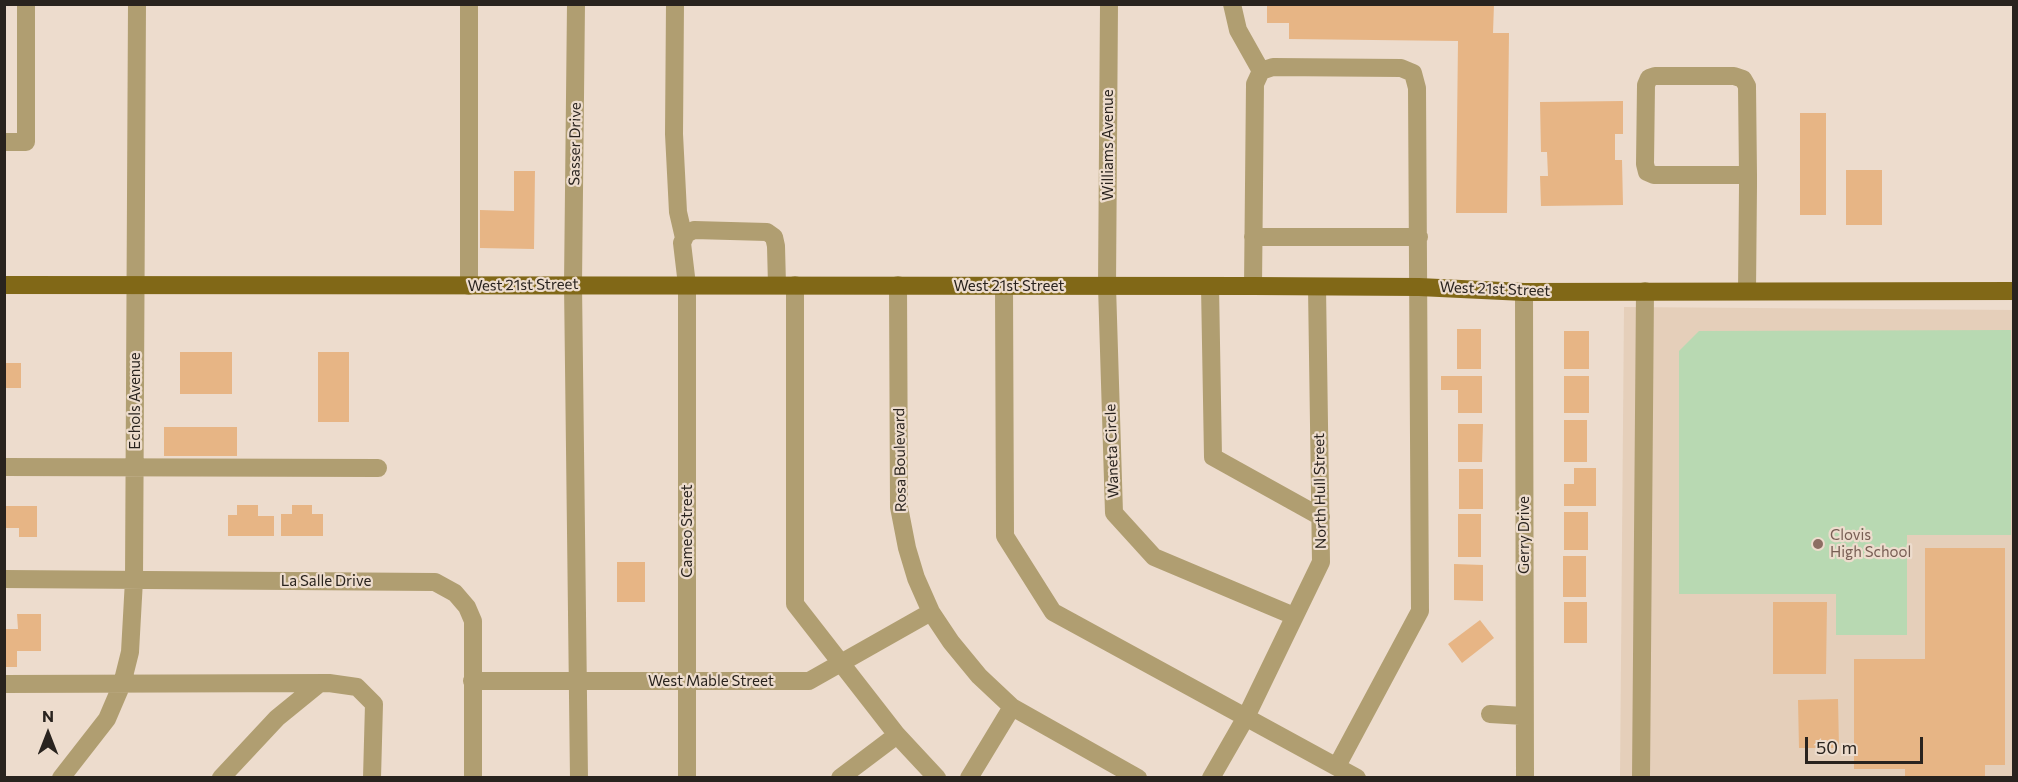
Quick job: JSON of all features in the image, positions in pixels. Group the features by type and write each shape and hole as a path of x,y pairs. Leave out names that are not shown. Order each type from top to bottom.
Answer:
{"main road":[{"name":"West 21st Street","path":"4,285 1419,286 1524,292 2013,291"}],"street":[{"path":"4,142 26,142 26,4"},
{"name":"Echols Avenue","path":"61,777 107,719 122,684 130,652 134,580 137,4"},
{"path":"468,286 469,4"},
{"name":"Sasser Drive","path":"576,4 573,285 579,777"},
{"name":"Cameo Street","path":"675,4 674,134 678,212 684,238 682,243 687,285 687,777"},
{"name":"Williams Avenue","path":"1107,286 1109,4"},
{"path":"1233,4 1238,30 1261,71"},
{"path":"1253,286 1255,84 1261,71 1273,66 1401,68 1413,73 1417,88 1419,237 1420,611 1337,766"},
{"path":"1747,291 1748,175 1747,86 1743,79 1734,76 1654,76 1649,78 1646,85 1645,164 1647,172 1654,175 1748,175"},
{"path":"684,238 686,234 694,230 767,232 774,237 786,285 795,604 842,661 897,735 937,777"},
{"path":"1253,237 1419,237"},
{"name":"Rosa Boulevard","path":"898,285 899,507 916,578 931,612 951,642 979,676 1012,707 1138,777"},
{"path":"1004,286 1005,536 1053,612 1357,777"},
{"name":"Waneta Circle","path":"1107,286 1114,513 1154,556 1294,616"},
{"path":"1210,286 1213,458 1321,517"},
{"name":"North Hull Street","path":"1211,777 1246,717 1321,561 1317,286"},
{"path":"1641,777 1646,291"},
{"name":"Gerry Drive","path":"1524,292 1525,777"},
{"path":"4,467 378,468"},
{"name":"La Salle Drive","path":"4,579 435,582 455,593 467,607 473,621 473,777"},
{"name":"West Mable Street","path":"472,681 808,681 931,612"},
{"path":"221,777 277,718 320,683"},
{"path":"4,684 320,683 357,687 374,704 372,777"},
{"path":"969,777 1012,707"},
{"path":"1490,714 1524,716"},
{"path":"840,777 897,735"}],"shaded area":[{"name":"Clovis High School","path":"1624,307 2013,310 2013,777 1620,778"}],"green space":[{"path":"2011,330 2011,535 1907,535 1907,635 1836,635 1836,594 1679,594 1679,351 1699,331"}],"building":[{"path":"1267,4 1494,4 1493,33 1509,33 1507,213 1456,213 1458,41 1289,39 1289,23 1267,23"},
{"path":"1623,101 1623,134 1615,134 1615,160 1622,160 1623,205 1541,206 1540,176 1548,176 1547,152 1541,152 1540,102"},
{"path":"1800,113 1826,113 1826,215 1800,215"},
{"path":"1846,170 1882,170 1882,225 1846,225"},
{"path":"514,171 535,171 534,249 480,248 480,210 514,211"},
{"path":"1457,329 1481,329 1481,369 1457,369"},
{"path":"1564,331 1589,331 1589,369 1564,369"},
{"path":"180,352 232,352 232,394 180,394"},
{"path":"318,352 349,352 349,422 318,422"},
{"path":"4,363 21,363 21,388 4,388"},
{"path":"1441,376 1482,376 1482,413 1458,413 1458,390 1441,390"},
{"path":"1564,376 1589,376 1589,413 1564,413"},
{"path":"1564,420 1587,420 1587,462 1564,462"},
{"path":"1458,424 1483,424 1482,462 1458,462"},
{"path":"164,427 237,427 237,456 164,456"},
{"path":"1574,468 1596,468 1596,506 1564,506 1564,484 1574,484"},
{"path":"1459,469 1483,469 1483,509 1459,509"},
{"path":"237,505 258,505 258,516 274,516 274,536 228,536 228,515 237,515"},
{"path":"292,505 312,505 312,514 323,514 323,536 281,536 281,514 292,514"},
{"path":"4,506 37,506 37,537 19,537 19,528 4,528"},
{"path":"1564,512 1588,512 1588,550 1564,550"},
{"path":"1458,514 1481,514 1481,557 1458,557"},
{"path":"1925,548 2005,548 2005,765 1985,765 1985,778 1905,778 1905,769 1854,769 1854,659 1925,659"},
{"path":"1563,556 1586,556 1586,597 1563,597"},
{"path":"617,562 645,562 645,602 617,602"},
{"path":"1454,564 1483,565 1483,601 1454,600"},
{"path":"1564,602 1587,602 1587,643 1564,643"},
{"path":"1773,602 1827,602 1826,674 1773,674"},
{"path":"17,614 41,614 41,651 17,651 17,667 4,667 4,629 18,629"},
{"path":"1480,620 1494,638 1462,663 1448,644"},
{"path":"1838,699 1839,748 1799,748 1798,700"}],"place":[{"name":"Clovis High School","path":"1818,544"}]}
